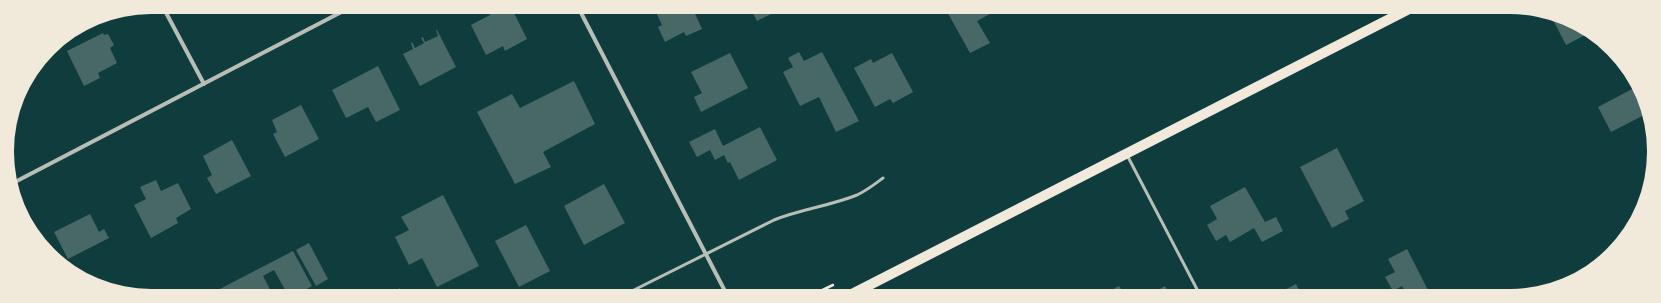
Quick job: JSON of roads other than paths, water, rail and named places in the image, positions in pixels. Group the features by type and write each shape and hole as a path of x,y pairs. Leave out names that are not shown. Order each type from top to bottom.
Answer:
{"main road":[{"path":"862,289 1399,14"}],"street":[{"path":"167,14 204,84"},
{"path":"18,181 338,14"},
{"path":"582,14 724,289"}],"lane":[{"path":"1127,154 1196,289"},
{"path":"636,289 774,220 786,215 858,194 883,178"}]}
